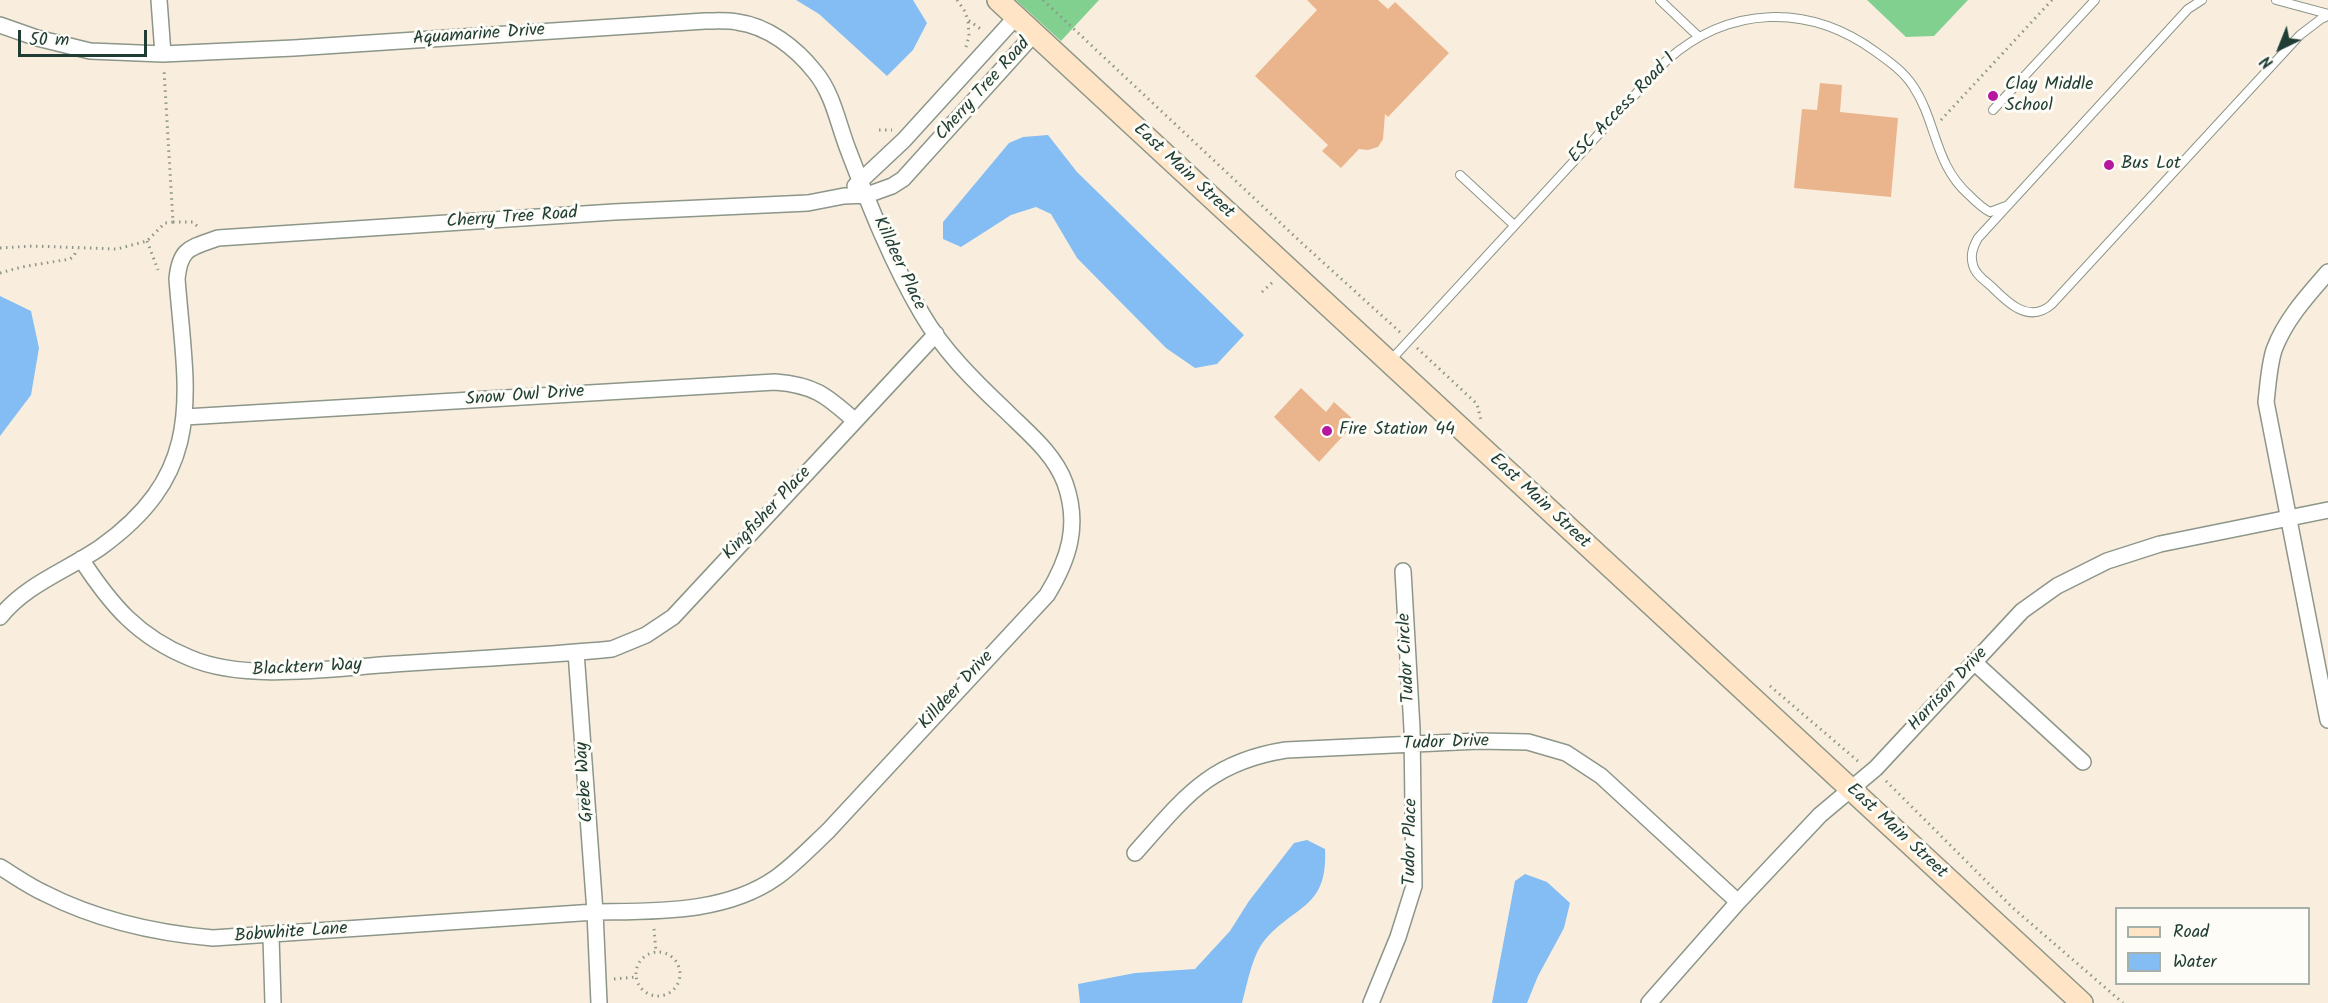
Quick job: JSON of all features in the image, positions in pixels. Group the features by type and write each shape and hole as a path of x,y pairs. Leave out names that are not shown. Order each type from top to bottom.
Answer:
{"main road":[{"name":"East Main Street","path":"998,0 2082,1003"}],"street":[{"path":"159,0 163,54"},
{"name":"Cherry Tree Road","path":"864,189 904,140 1016,17"},
{"name":"Aquamarine Drive","path":"0,25 37,38 90,51 163,54 294,48 705,21 737,22 778,37 816,73 830,96 864,189"},
{"name":"Cherry Tree Road","path":"185,417 177,279 178,265 183,253 193,245 218,238 614,212 808,203 844,196 864,189 892,186 903,178 1034,34"},
{"name":"Killdeer Place","path":"864,189 894,262 922,315 936,334"},
{"path":"2328,272 2301,302 2284,328 2274,351 2266,402 2328,720"},
{"name":"Kingfisher Place","path":"576,652 612,649 646,635 673,616 936,334"},
{"name":"Killdeer Drive","path":"595,912 657,911 715,903 747,893 775,878 796,862 828,831 1047,595 1068,555 1072,532 1065,483 1052,458 965,371 936,334"},
{"name":"Snow Owl Drive","path":"185,417 775,381 792,383 829,397 855,420"},
{"path":"0,617 22,595 100,547 138,516 168,478 178,453 185,417"},
{"name":"Harrison Drive","path":"1649,1003 1738,902 1820,815 1871,773 2022,611 2057,586 2107,561 2160,544 2328,510"},
{"name":"Blacktern Way","path":"81,559 105,596 126,619 166,647 191,659 241,672 576,652"},
{"name":"Tudor Circle","path":"1403,571 1412,745"},
{"name":"Grebe Way","path":"576,652 595,912 599,1003"},
{"path":"1974,662 2083,762"},
{"name":"Tudor Drive","path":"1135,853 1184,798 1216,773 1243,759 1286,750 1479,741 1528,742 1566,753 1601,776 1738,902"},
{"name":"Tudor Place","path":"1371,1003 1398,937 1414,886 1412,745"},
{"name":"Bobwhite Lane","path":"0,867 44,893 92,914 174,935 213,938 271,936 595,912"},
{"path":"271,936 273,1003"}],"lane":[{"path":"1660,0 1699,36"},
{"path":"1993,110 2095,0"},
{"path":"2202,0 2187,9 2006,206 1973,247 1972,256 1976,271 2013,307 2033,313 2045,310 2300,35 2328,15"},
{"path":"2276,0 2328,15"},
{"name":"ESC Access Road 1","path":"1389,362 1660,67 1699,36 1739,20 1777,16 1799,18 1837,28 1855,37 1901,72 1913,86 1943,162 1960,188 1984,209"},
{"path":"1460,175 1514,225"},
{"path":"1984,209 1990,212 2006,206"},
{"path":"1984,209 1987,216 1984,231"}],"path":[{"path":"1043,0 1296,238 1386,319"},
{"path":"1932,130 2052,0"},
{"path":"163,54 173,222"},
{"path":"0,248 32,246 117,249 147,241 165,223 193,222 200,230"},
{"path":"147,241 158,270"},
{"path":"0,273 70,259 77,249"},
{"path":"1262,292 1273,281"},
{"path":"1424,354 1477,404 1483,422"},
{"path":"1798,708 1859,762"},
{"path":"1890,784 2013,908 2123,1003"},
{"path":"654,929 656,952"},
{"path":"656,952 668,954 677,963 680,976 676,988 666,995 653,996 642,989 636,977 638,964 643,958 656,952"},
{"path":"614,979 636,977"}],"green space":[{"path":"1016,0 1099,0 1061,41"},
{"path":"1867,0 1968,0 1934,36 1906,37"}],"water":[{"path":"796,0 913,0 927,23 913,50 887,76 819,14"},
{"path":"1048,135 1077,172 1244,335 1217,364 1195,368 1166,348 1077,258 1051,214 1036,207 1011,215 961,247 943,239 943,222 1009,143 1023,137"},
{"path":"0,296 31,311 39,348 31,395 0,436"},
{"path":"1307,840 1325,849 1325,869 1321,883 1307,904 1276,929 1260,947 1250,971 1242,1003 1080,1003 1078,984 1135,973 1195,969 1230,931 1249,901 1294,843"},
{"path":"1525,874 1547,882 1570,903 1564,928 1538,976 1527,1003 1492,1003 1515,881"}],"building":[{"path":"1307,0 1378,0 1388,9 1395,2 1449,53 1388,117 1385,114 1383,139 1378,147 1368,150 1359,149 1341,168 1322,151 1328,145 1255,76 1317,10"},
{"path":"1820,83 1842,85 1840,112 1898,118 1891,197 1794,188 1802,109 1817,110"},
{"path":"1301,388 1326,412 1334,402 1356,422 1319,462 1274,417"}],"place":[{"name":"Clay Middle School","path":"1993,96"},
{"name":"Bus Lot","path":"2109,165"},
{"name":"Fire Station 44","path":"1327,431"}]}
